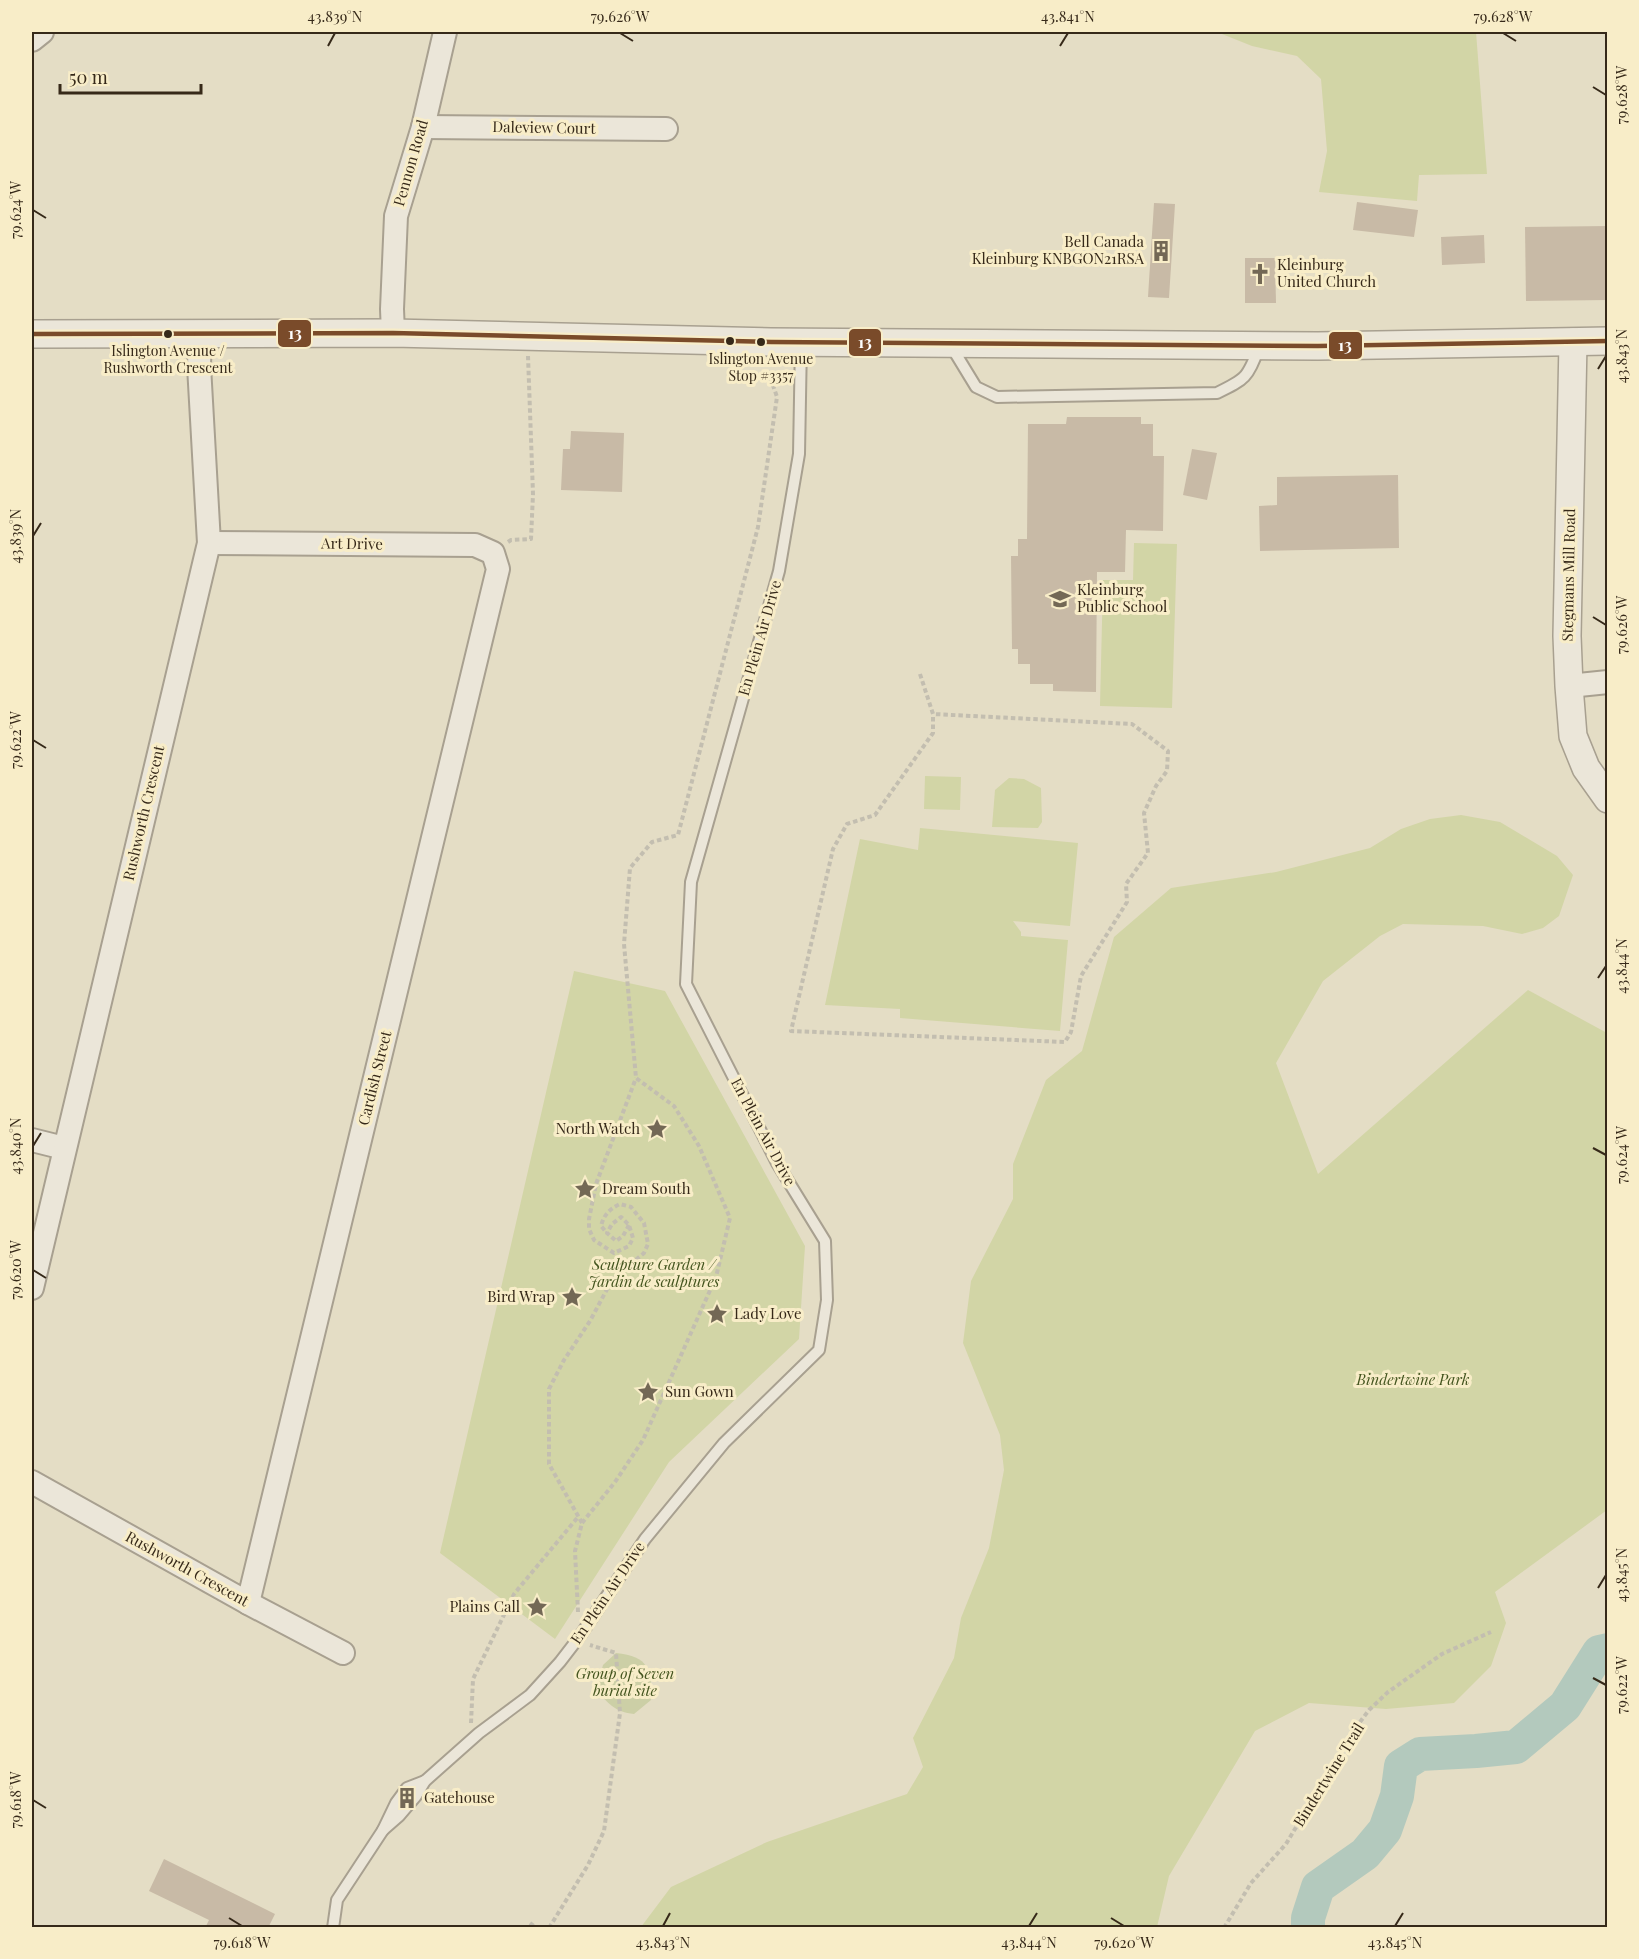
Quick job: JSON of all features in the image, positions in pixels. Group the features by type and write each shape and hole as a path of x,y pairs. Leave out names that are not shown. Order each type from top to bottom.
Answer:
{"street":[{"path":"32,40 42,32"},
{"name":"Pennon Road","path":"393,333 396,216 423,127 445,32"},
{"name":"Daleview Court","path":"423,127 666,129"},
{"name":"Rushworth Crescent","path":"32,1288 208,543 199,366 200,333"},
{"path":"32,334 393,333 801,342 1318,346 1608,341"},
{"name":"Stegmans Mill Road","path":"1573,342 1567,636 1569,686 1573,736 1586,768 1608,799"},
{"name":"Art Drive","path":"208,543 475,545 493,553"},
{"name":"Cardish Street","path":"248,1603 498,569 493,553"},
{"path":"1569,686 1608,682"},
{"path":"32,1140 64,1148"},
{"name":"Rushworth Crescent","path":"32,1482 248,1603 344,1653"}],"lane":[{"name":"En Plein Air Drive","path":"333,1928 337,1900 383,1830 410,1803 425,1781 470,1741 530,1695 580,1636 645,1539 724,1443 819,1350 827,1300 825,1241 777,1162 686,984 691,882 779,571 799,454 801,342"},
{"path":"950,343 976,387 997,397 1217,393 1243,380 1252,366 1260,344"}],"path":[{"path":"493,553 511,540 531,539 534,494 527,335"},
{"path":"607,1233 612,1224 621,1217 629,1225 633,1238 629,1246 614,1253 594,1240 589,1229 596,1184 636,1078 624,944 630,868 652,842 678,835 698,764 758,527 777,397 768,371"},
{"path":"920,674 933,714 933,733 875,815 847,824 833,849 791,1031 1065,1042 1071,1032 1081,976 1127,902 1126,884 1148,853 1144,813 1156,786 1167,771 1168,751 1132,724 933,714"},
{"path":"549,1928 588,1865 604,1830 620,1713 616,1653 588,1644 580,1636 575,1551 582,1523 615,1482 643,1440 716,1277 730,1218 699,1146 674,1106 636,1078"},
{"path":"582,1523 549,1464 549,1389 612,1280 644,1253 648,1244 645,1223 632,1207 620,1204 604,1216 601,1226 616,1241 623,1236 629,1225"},
{"path":"470,1741 473,1679 514,1594 578,1517"},
{"name":"Bindertwine Trail","path":"1224,1928 1251,1883 1286,1844 1354,1730 1369,1710 1388,1692 1442,1654 1491,1632"},
{"path":"530,1923 536,1928"}],"green space":[{"path":"1217,32 1476,32 1487,174 1419,175 1417,201 1319,192 1327,151 1321,79 1297,56 1252,46"},
{"path":"1134,543 1177,544 1172,708 1100,706 1103,580 1133,580"},
{"path":"925,776 961,777 960,810 924,809"},
{"path":"1009,778 1024,779 1041,788 1042,822 1038,828 992,827 995,790"},
{"name":"Bindertwine Park","path":"1461,815 1500,822 1557,856 1573,875 1559,916 1543,928 1522,934 1483,926 1403,924 1380,936 1323,981 1276,1063 1318,1174 1528,990 1607,1033 1607,1510 1495,1592 1506,1623 1491,1666 1454,1703 1386,1709 1309,1703 1255,1731 1169,1876 1157,1927 641,1927 671,1887 767,1842 907,1794 923,1767 913,1738 954,1658 961,1618 989,1548 1004,1470 1000,1435 963,1343 971,1281 1013,1199 1013,1164 1046,1080 1082,1051 1114,937 1171,888 1276,872 1370,848 1401,829 1430,819"},
{"path":"920,828 1078,843 1070,926 1013,921 1021,932 1021,936 1068,940 1060,1031 900,1018 900,1009 825,1005 860,839 918,850"},
{"name":"Sculpture Garden / Jardin de sculptures","path":"574,971 665,991 805,1246 799,1339 669,1462 555,1639 440,1553"},
{"name":"Group of Seven burial site","path":"616,1653 636,1657 642,1661 649,1673 651,1700 634,1714 612,1706 596,1689 603,1665"}],"building":[{"path":"1357,202 1418,210 1414,237 1353,230"},
{"name":"Bell Canada Kleinburg KNBGON21RSA","path":"1154,203 1175,204 1169,298 1148,297"},
{"path":"1608,226 1608,300 1526,301 1525,227"},
{"path":"1484,235 1485,263 1442,265 1441,237"},
{"name":"Kleinburg United Church","path":"1245,258 1275,258 1276,303 1245,303"},
{"path":"1067,417 1141,417 1141,424 1153,424 1153,456 1164,456 1163,531 1126,530 1125,572 1097,572 1096,692 1053,691 1053,684 1030,684 1030,664 1018,664 1018,649 1012,649 1011,556 1018,556 1018,539 1027,539 1028,424 1066,424"},
{"path":"571,431 624,433 622,492 561,490 563,449 570,449"},
{"path":"1192,449 1217,453 1207,500 1183,495"},
{"path":"1398,475 1399,548 1260,551 1259,506 1277,505 1277,477"},
{"path":"164,1859 275,1914 268,1928 205,1928 209,1920 149,1891"}],"waterway":[{"path":"1308,1928 1308,1918 1318,1887 1365,1854 1385,1830 1397,1796 1401,1766 1420,1754 1516,1747 1565,1706 1599,1652 1608,1650"}],"transit line":[{"name":"13","path":"32,334 393,333 771,342 1318,346 1608,341"}],"place":[{"name":"Bell Canada Kleinburg KNBGON21RSA","path":"1161,251"},
{"name":"Kleinburg United Church","path":"1260,274"},
{"name":"Islington Avenue / Rushworth Crescent","path":"168,334"},
{"name":"Islington Avenue Stop #3357","path":"761,342"},
{"name":"Kleinburg Public School","path":"1060,599"},
{"name":"North Watch","path":"657,1129"},
{"name":"Dream South","path":"585,1189"},
{"name":"Bird Wrap","path":"572,1297"},
{"name":"Lady Love","path":"717,1314"},
{"name":"Sun Gown","path":"648,1392"},
{"name":"Plains Call","path":"537,1607"},
{"name":"Gatehouse","path":"407,1798"}]}
